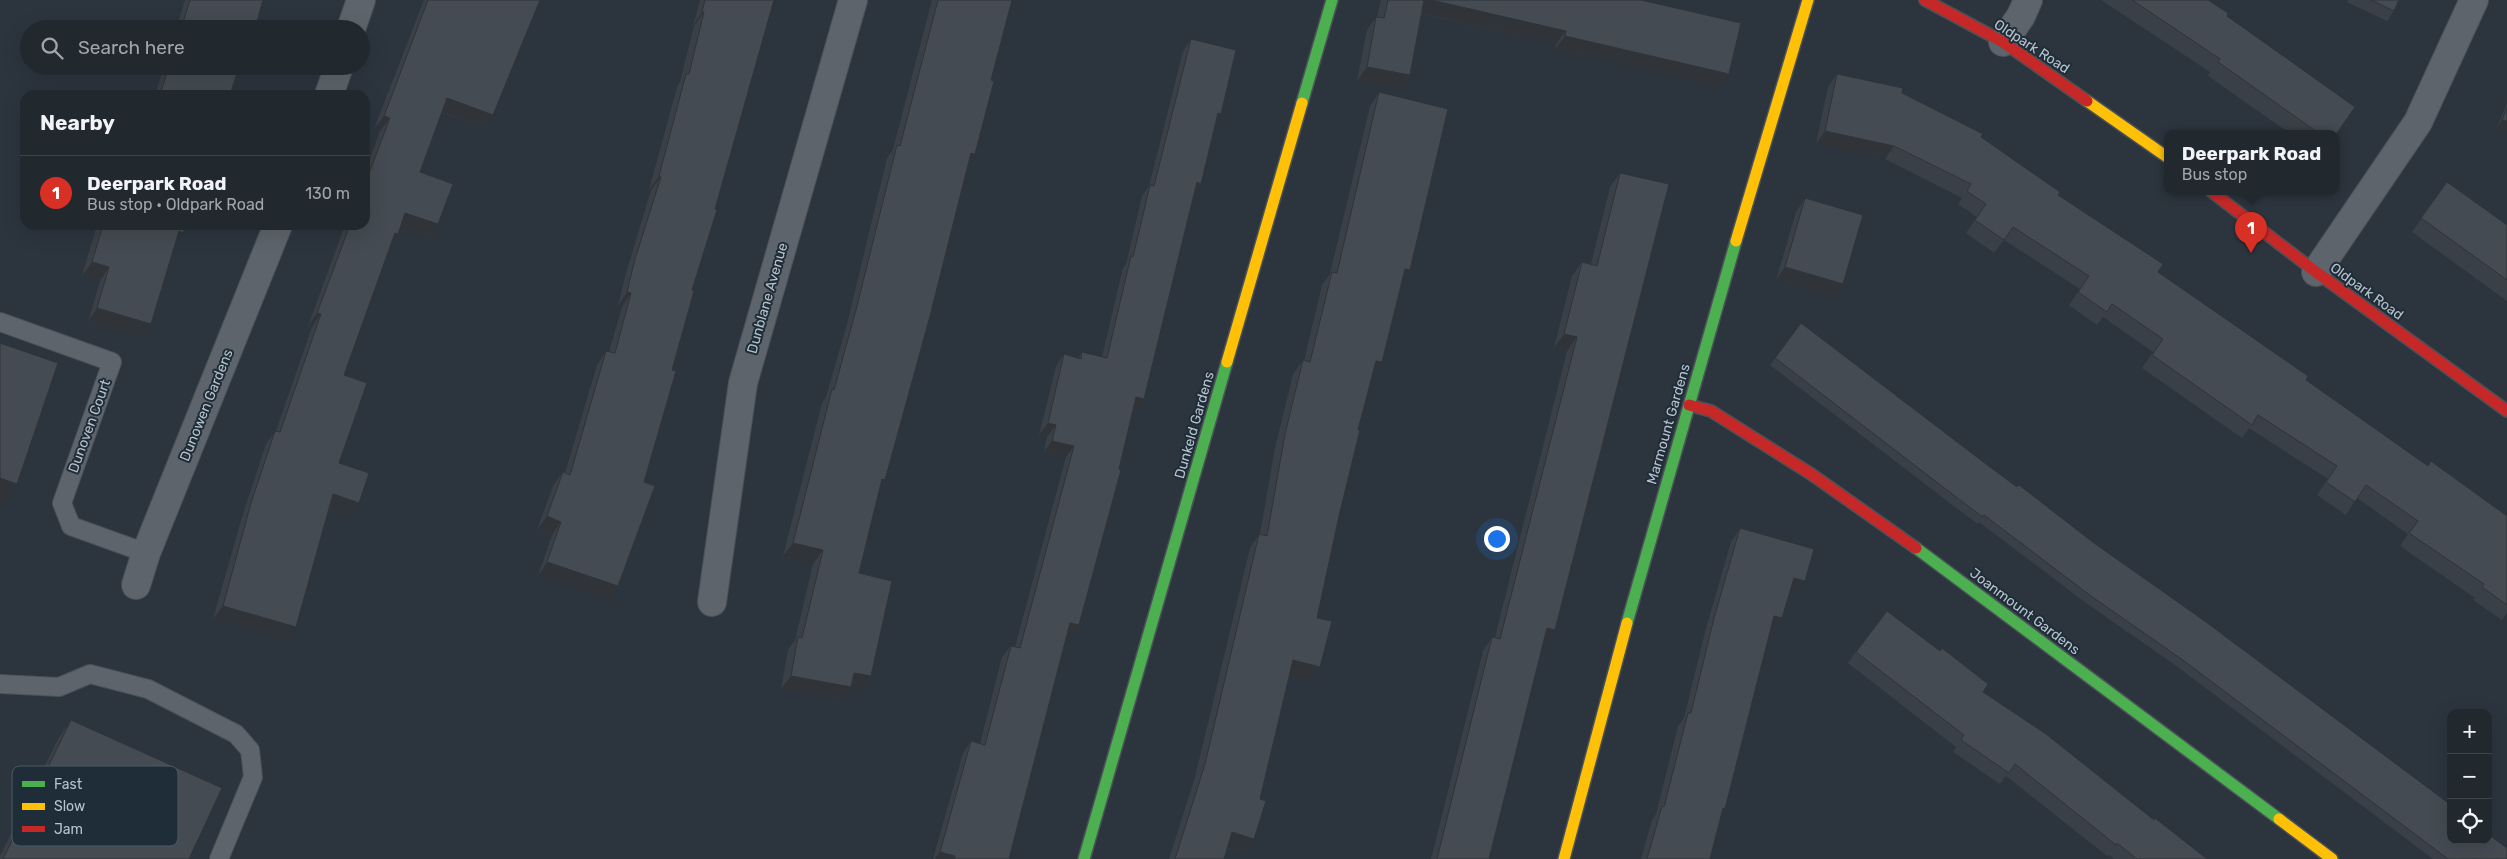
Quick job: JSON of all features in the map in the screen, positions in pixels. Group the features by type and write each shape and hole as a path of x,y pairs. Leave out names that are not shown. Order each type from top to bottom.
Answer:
{"street":[{"path":"355,20 361,0"},
{"name":"Dunblane Avenue","path":"712,602 743,383 853,0"},
{"name":"Dunkeld Gardens","path":"1084,859 1332,0"},
{"name":"Marmount Gardens","path":"1564,859 1650,535 1786,68 1808,0"},
{"name":"Oldpark Road","path":"1925,0 2003,42 2164,155"},
{"path":"2003,42 2028,0"},
{"path":"2316,272 2418,122 2474,0"},
{"path":"331,90 336,75"},
{"name":"Oldpark Road","path":"2216,195 2316,272 2507,411"},
{"name":"Dunowen Gardens","path":"136,585 146,553 276,230"},
{"name":"Joanmount Gardens","path":"1689,405 1712,411 1811,474 1888,527 2332,859"}],"lane":[{"name":"Dunoven Court","path":"0,322 112,362 62,503 71,526 146,553"},
{"path":"0,684 59,687 90,674 148,689 236,734 250,750 252,777 219,859"}],"building":[{"path":"190,0 263,0 257,20 184,20"},
{"path":"428,0 540,0 493,115 447,98 420,172 453,184 438,224 405,213 398,234 395,233 344,375 367,383 339,463 369,473 359,503 333,494 296,627 223,606 251,503 275,431 280,432 321,314 317,313 348,230 370,230 370,171 390,118 384,116"},
{"path":"705,0 774,0 715,209 717,210 692,290 694,291 672,370 676,371 644,482 655,486 618,586 547,562 561,522 547,516 563,472 570,475 606,351 615,353 631,293 627,292 635,259 661,177 659,176 686,74 689,74 704,12 702,12"},
{"path":"938,0 1012,0 991,80 994,81 975,154 971,153 930,316 885,480 882,479 859,573 892,581 871,676 854,673 851,687 791,676 798,637 802,638 823,550 793,543 832,389 834,390 856,310 897,145 900,146"},
{"path":"1388,0 1424,0 1410,75 1367,67 1376,17 1384,18"},
{"path":"1431,0 1641,0 1741,23 1729,74 1565,36 1566,31"},
{"path":"2132,0 2208,0 2228,13 2227,16 2355,107 2339,130 2314,130 2218,62 2220,59"},
{"path":"2371,0 2399,0 2394,11"},
{"path":"1191,39 1236,50 1221,114 1218,113 1201,184 1197,182 1144,399 1136,397 1119,469 1121,470 1079,625 1070,623 1009,859 955,859 955,856 940,852 971,741 985,745 1011,646 1020,648 1074,446 1052,441 1056,425 1048,423 1064,354 1081,359 1082,352 1107,358 1131,256 1133,257 1150,185 1154,186"},
{"path":"1837,74 1903,88 1902,93 1983,134 1981,137 2060,192 2058,195 2163,264 2158,272 2308,376 2306,380 2428,466 2431,461 2507,516 2507,605 2482,587 2484,584 2409,533 2418,521 2366,485 2355,502 2326,482 2337,466 2258,415 2252,425 2152,355 2163,339 2112,304 2107,312 2078,292 2089,276 2013,227 2004,240 1975,220 1986,204 1967,191 1971,184 1894,146 1825,131"},
{"path":"166,75 236,75 232,90 162,90"},
{"path":"1379,92 1448,109 1410,270 1405,269 1382,362 1376,361 1358,430 1360,430 1317,618 1332,621 1320,667 1293,660 1260,799 1266,801 1254,839 1232,832 1224,859 1175,859 1205,764 1259,534 1267,536 1285,434 1303,360 1310,362 1332,272 1337,273"},
{"path":"2507,108 2507,121 2502,120"},
{"path":"1620,173 1669,184 1555,630 1547,628 1489,859 1437,859 1492,637 1500,639 1577,337 1564,334 1582,262 1597,266"},
{"path":"2447,182 2507,225 2507,280 2421,218"},
{"path":"1805,198 1863,215 1843,284 1785,267"},
{"path":"102,230 184,230 183,233 179,231 151,324 97,308 109,267 92,262"},
{"path":"1801,323 2017,487 2019,485 2094,543 2206,622 2447,802 2447,844 2492,844 2492,837 2507,848 2507,859 2448,859 2180,658 2091,596 1984,515 1983,517 1960,500 1775,358"},
{"path":"0,343 58,363 17,484 0,478"},
{"path":"1740,528 1814,549 1805,581 1794,578 1782,618 1774,616 1725,809 1723,808 1710,859 1647,859 1662,806 1664,807 1688,713 1691,713 1714,618"},
{"path":"1887,611 1940,651 1942,648 1988,684 1983,692 2046,734 2154,820 2155,818 2207,859 2137,859 2117,843 2116,845 2015,764 2009,773 1961,740 1964,735 1856,652"},
{"path":"71,720 173,766 48,766"},
{"path":"178,768 222,788 189,859 3,859 12,841 12,846 178,846"}],"traffic: fast":[{"path":"1302,103 1332,0"},
{"path":"1627,623 1736,241"},
{"path":"1084,859 1227,362"},
{"path":"1916,548 2279,819"}],"traffic: slow":[{"path":"1736,241 1808,0"},
{"path":"2087,101 2164,155"},
{"path":"1227,362 1302,103"},
{"path":"1564,859 1627,623"},
{"path":"2279,819 2332,859"}],"traffic: jam":[{"path":"1925,0 2003,42 2087,101"},
{"path":"2216,195 2316,272 2507,411"},
{"path":"1689,405 1711,411 1811,474 1916,548"}],"place":[{"name":"Deerpark Road","path":"2251,253"}]}
